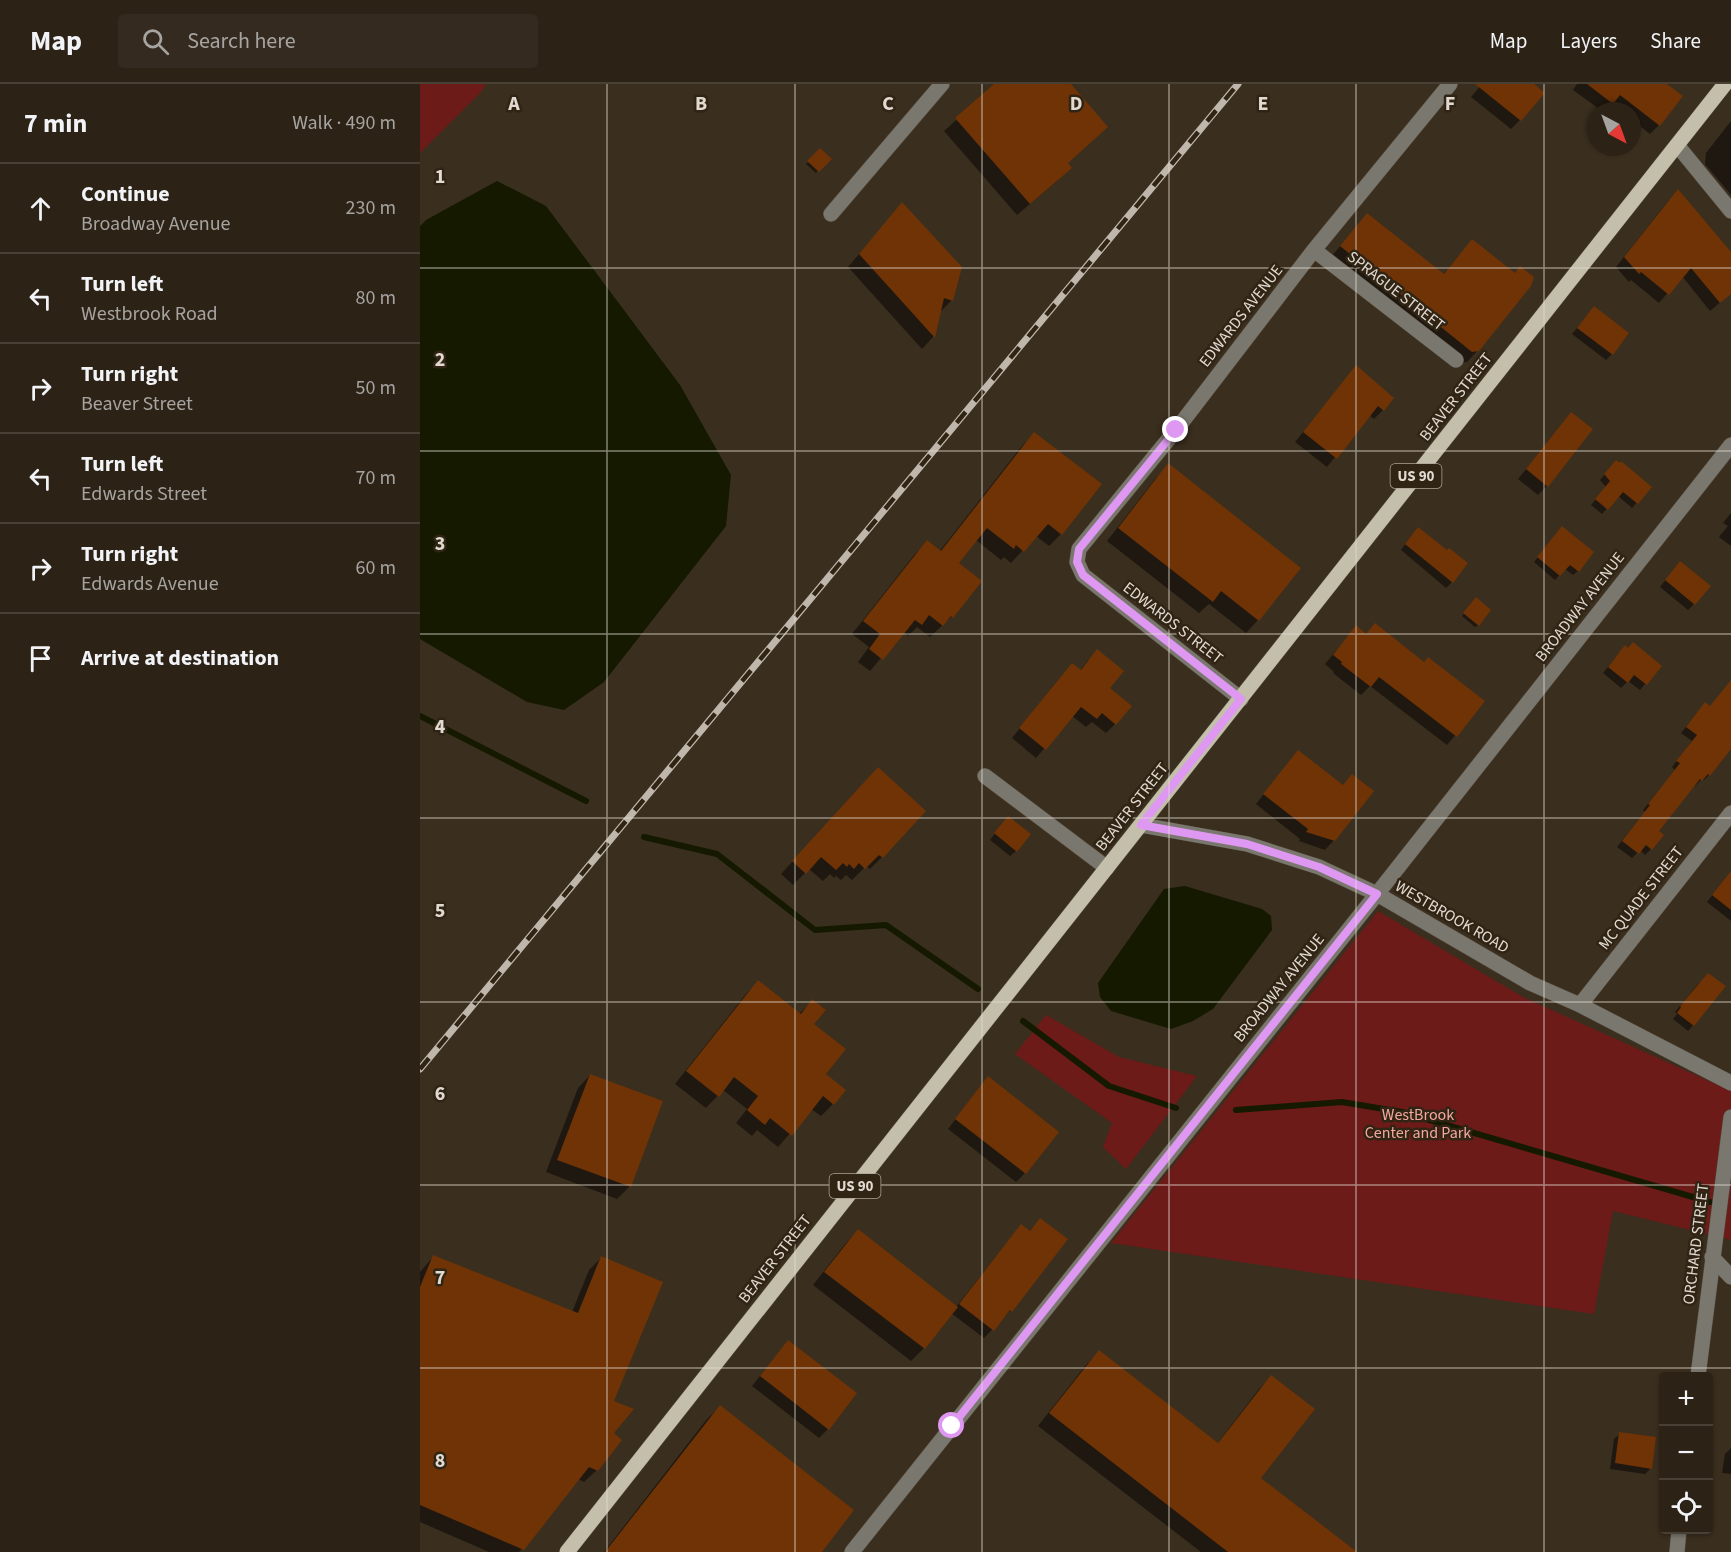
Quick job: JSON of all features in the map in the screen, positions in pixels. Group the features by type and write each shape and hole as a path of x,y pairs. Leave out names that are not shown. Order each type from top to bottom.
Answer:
{"main road":[{"name":"BEAVER STREET","path":"567,1552 1725,84"}],"street":[{"path":"831,213 942,84"},
{"name":"EDWARDS AVENUE","path":"1083,575 1077,562 1079,549 1176,430 1314,250 1450,84"},
{"path":"1677,145 1731,211"},
{"name":"SPRAGUE STREET","path":"1314,250 1456,360"},
{"name":"BROADWAY AVENUE","path":"852,1552 1377,894 1731,445"},
{"name":"EDWARDS STREET","path":"1083,575 1241,699"},
{"path":"985,776 1107,868"},
{"name":"MC QUADE STREET","path":"1580,1005 1731,813"},
{"name":"WESTBROOK ROAD","path":"1141,825 1247,844 1319,867 1377,894 1530,983 1580,1005 1731,1083"},
{"name":"ORCHARD STREET","path":"1699,1372 1712,1257 1727,1172 1731,1117"},
{"path":"1712,1257 1731,1277"},
{"path":"1677,1552 1679,1534"}],"green space":[{"path":"420,84 486,84 481,92 420,153"},
{"name":"WestBrook Center and Park","path":"1378,911 1523,997 1731,1091 1731,1240 1613,1211 1594,1314 1111,1243"},
{"path":"1046,1015 1119,1057 1197,1076 1126,1169 1103,1147 1112,1123 1015,1054"}],"shaded area":[{"path":"497,181 546,206 680,385 731,475 726,526 604,682 564,710 527,702 420,639 420,226 426,220"},
{"path":"1185,886 1262,909 1271,916 1272,930 1213,1009 1193,1021 1171,1029 1111,1011 1100,997 1098,983 1164,889"}],"building":[{"path":"994,84 1071,84 1108,127 1068,163 1072,168 1030,204 955,118"},
{"path":"1475,84 1534,84 1545,93 1521,121"},
{"path":"1587,84 1667,84 1683,96 1660,126 1641,111 1641,102 1629,102 1620,95 1615,102 1610,102"},
{"path":"820,148 832,159 819,172 807,161"},
{"path":"1678,189 1731,252 1731,294 1720,303 1691,268 1669,295 1641,272 1639,274 1624,257"},
{"path":"902,202 962,267 953,301 944,298 935,338 859,254"},
{"path":"1367,213 1444,274 1472,239 1515,273 1520,266 1534,277 1531,286 1479,351 1472,352 1340,246"},
{"path":"1594,306 1629,333 1613,355 1577,328"},
{"path":"1356,365 1394,398 1384,411 1378,406 1337,459 1303,432"},
{"path":"1571,412 1593,429 1548,487 1526,469"},
{"path":"1034,432 1102,484 1062,535 1048,524 1024,552 1016,545 1014,549 987,528 959,563 982,581 953,618 951,616 943,626 929,615 922,625 915,620 883,660 869,649 880,634 863,621 927,540 941,551"},
{"path":"1616,460 1620,463 1621,461 1652,487 1638,504 1623,492 1608,510 1595,499 1610,481 1604,474"},
{"path":"1168,463 1301,568 1259,621 1221,591 1213,602 1118,528"},
{"path":"1562,526 1594,552 1579,572 1570,565 1560,576 1537,557"},
{"path":"1418,527 1468,563 1453,583 1405,544"},
{"path":"1680,561 1711,586 1695,605 1665,580"},
{"path":"1476,597 1491,610 1479,626 1463,613"},
{"path":"1375,623 1424,662 1428,657 1485,701 1457,737 1379,677 1371,687 1333,655 1356,625 1366,634"},
{"path":"1633,642 1662,666 1647,685 1634,675 1628,683 1608,667 1625,645 1628,648"},
{"path":"1097,649 1124,671 1110,688 1132,706 1116,725 1102,713 1097,719 1081,707 1046,750 1019,728 1072,663 1081,670"},
{"path":"1731,680 1731,749 1710,776 1708,774 1702,781 1700,779 1659,831 1664,835 1652,850 1646,845 1639,854 1622,841 1680,763 1676,761 1697,735 1686,727 1705,702 1710,706"},
{"path":"1298,750 1343,785 1352,774 1374,791 1335,841 1306,832 1308,829 1263,794"},
{"path":"878,767 926,811 883,858 879,855 865,869 859,863 854,869 849,864 847,867 843,863 836,870 821,857 806,874 792,861"},
{"path":"1008,816 1031,834 1017,852 994,833"},
{"path":"1731,871 1731,910 1712,895"},
{"path":"1708,973 1726,986 1694,1026 1677,1013 1680,1006"},
{"path":"758,980 801,1014 812,999 826,1010 814,1024 846,1049 826,1074 846,1090 834,1105 823,1096 792,1136 770,1118 765,1125 747,1110 758,1096 734,1077 719,1097 686,1071"},
{"path":"590,1074 663,1101 631,1187 557,1160"},
{"path":"988,1076 1059,1132 1026,1174 955,1119"},
{"path":"1040,1218 1068,1239 1012,1312 1010,1310 994,1331 959,1304 1021,1224 1030,1231"},
{"path":"858,1229 958,1307 925,1349 824,1272"},
{"path":"433,1255 578,1313 601,1256 663,1282 614,1401 634,1409 614,1433 622,1440 598,1471 589,1467 524,1550 420,1505 420,1287"},
{"path":"788,1340 857,1393 829,1430 760,1376"},
{"path":"1099,1350 1218,1443 1271,1375 1315,1409 1261,1478 1357,1552 1228,1552 1049,1413"},
{"path":"720,1405 854,1510 822,1552 605,1552"},
{"path":"1619,1432 1656,1437 1652,1469 1615,1463"}],"waterway":[{"path":"420,716 586,801"},
{"path":"644,837 717,854 815,930 886,925 978,989"},
{"path":"1023,1021 1109,1086 1176,1108"},
{"path":"1236,1110 1342,1102 1402,1112 1710,1202"}],"railway":[{"path":"420,1069 1238,84"}],"route":[{"path":"952,1426 1377,894 1319,867 1247,844 1141,825 1241,699 1083,575 1077,562 1079,549 1176,430"}]}
